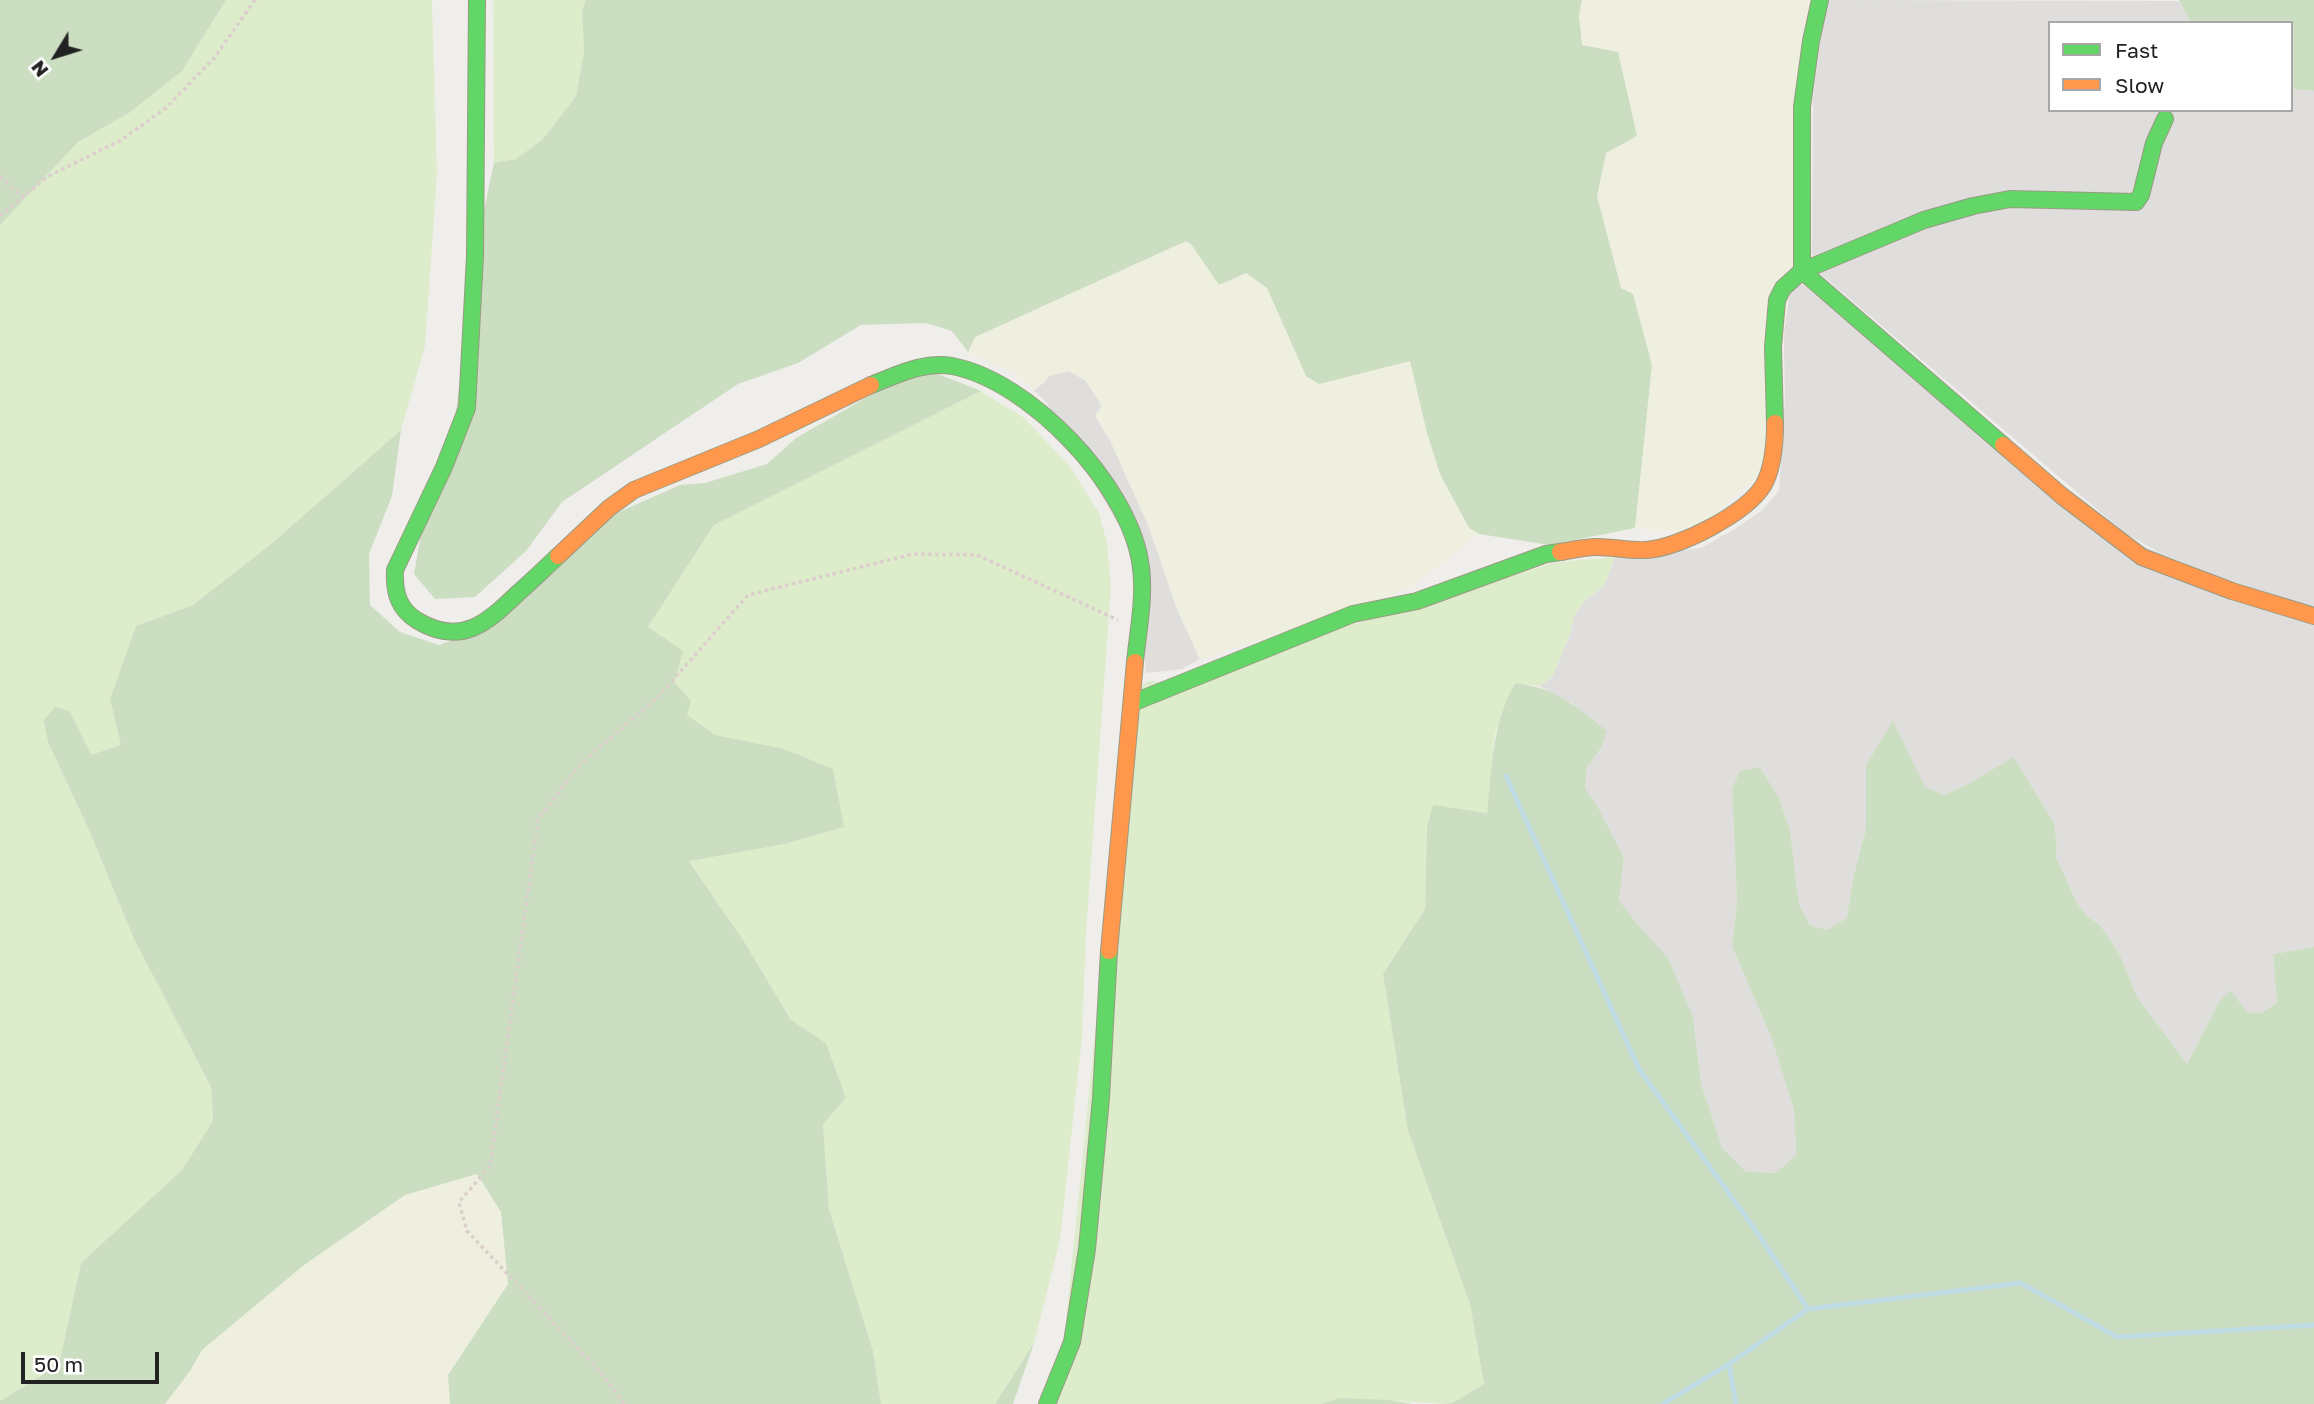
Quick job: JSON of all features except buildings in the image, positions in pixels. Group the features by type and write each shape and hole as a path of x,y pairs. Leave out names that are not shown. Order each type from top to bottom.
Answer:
{"street":[{"path":"477,0 475,256 467,408 444,467 395,570 394,589 400,603 412,617 427,627 446,630 467,630 488,622 610,508 634,490 759,439 858,390 920,366 952,366 995,382 1041,413 1086,455 1111,490 1128,526 1140,561 1141,602 1110,923 1101,1098 1087,1250 1072,1342 1047,1404"},
{"path":"1820,0 1802,107 1802,271 2062,496 2142,557 2232,591 2314,616"},
{"path":"1132,703 1353,614 1417,601 1546,554 1596,547 1647,550 1680,542 1710,529 1751,499 1767,476 1775,436 1773,347 1777,300 1783,288 1802,271 1924,220 1973,206 2010,199 2136,202 2141,195 2154,143 2165,119"}],"path":[{"path":"0,215 47,177 121,140 166,108 214,58 255,0"},
{"path":"0,177 23,197"},
{"path":"624,1404 602,1374 467,1231 459,1202 490,1166 537,819 581,763 658,697 748,595 913,554 977,555 1139,630"}],"shaded area":[{"path":"1825,0 2179,1 2190,21 2048,21 2048,112 2293,112 2293,89 2314,91 2314,608 2178,563 2125,533 1822,275 1812,254 1813,100"},
{"path":"1799,282 2112,534 2314,615 2314,947 2273,954 2277,1003 2261,1013 2247,1012 2231,992 2220,1000 2187,1064 2137,997 2121,957 2101,926 2087,916 2077,903 2056,857 2054,823 2015,758 1944,795 1925,788 1893,722 1866,765 1866,828 1853,878 1847,919 1827,930 1810,925 1799,904 1790,830 1779,798 1760,767 1732,789 1737,901 1732,946 1771,1037 1794,1110 1796,1157 1775,1173 1745,1171 1721,1148 1701,1083 1693,1017 1639,926 1619,900 1624,858 1585,788 1587,767 1601,748 1572,703 1539,686 1552,677 1569,637 1574,616 1585,600 1604,586 1615,557 1701,548 1761,511 1779,491 1785,399 1783,302"},
{"path":"1069,371 1086,381 1102,406 1095,416 1110,440 1149,527 1177,609 1200,659 1182,669 1146,673 1137,556 1046,402 1034,390 1046,381 1048,376"}],"green space":[{"path":"0,0 226,0 182,71 129,113 78,142 0,225"},
{"path":"226,0 432,0 437,174 425,346 401,430 271,544 193,605 136,626 110,699 121,745 91,756 70,711 48,742 89,830 134,939 211,1087 213,1121 182,1170 81,1263 60,1360 41,1376 0,1401 0,225 78,142 129,113 182,71"},
{"path":"493,0 586,0 582,10 584,52 576,96 543,139 516,159 494,163"},
{"path":"586,0 1582,0 1579,15 1582,45 1618,52 1637,136 1606,153 1597,196 1621,288 1633,294 1652,365 1635,528 1550,545 1479,534 1469,528 1440,474 1410,361 1319,384 1306,376 1267,288 1246,273 1219,285 1191,244 1186,241 975,337 968,352 952,331 926,323 861,325 798,363 738,384 562,502 526,551 475,597 435,599 414,574 422,528 452,441 480,229 494,163 516,159 543,139 576,96 584,52 582,10"},
{"path":"1582,0 1816,0 1801,217 1764,470 1694,533 1635,528 1652,365 1621,288 1597,196 1606,153 1582,45 1579,15"},
{"path":"2179,0 2314,0 2314,91 2293,89 2293,21 2190,21"},
{"path":"1186,241 1191,243 1219,285 1246,273 1267,288 1282,318 1410,361 1440,474 1469,528 1479,534 1416,583 1391,597 1200,659 1177,609 1149,527 1110,440 1095,415 1102,406 1086,381 1069,371 1048,376 1046,381 1034,390 1016,373 968,352 975,337"},
{"path":"933,372 981,391 714,525 648,627 683,651 674,682 691,701 687,715 715,735 784,749 833,769 844,827 785,844 689,861 745,943 791,1020 826,1043 846,1098 823,1124 829,1209 873,1351 881,1404 450,1404 448,1375 508,1284 501,1212 477,1174 405,1195 304,1265 202,1350 165,1404 0,1404 0,1401 41,1376 60,1360 81,1263 182,1170 213,1121 211,1087 134,939 89,830 48,742 44,720 55,707 70,711 91,755 121,745 110,699 136,626 193,605 271,544 401,430 392,496 369,554 370,605 400,632 439,645 486,627 583,528 680,485 705,483 767,464 796,438 906,375"},
{"path":"981,391 1024,418 1069,465 1099,513 1107,543 1111,587 1086,934 1082,1037 1060,1240 1034,1343 995,1404 881,1404 873,1351 829,1209 823,1124 846,1098 826,1043 791,1020 745,943 689,860 785,844 844,827 783,750 714,735 686,715 691,701 674,683 648,627 714,525"},
{"path":"1615,557 1604,586 1585,600 1574,616 1569,637 1552,677 1539,686 1515,683 1495,734 1487,813 1434,806 1427,827 1425,909 1383,974 1408,1131 1470,1304 1484,1384 1446,1404 1339,1398 1320,1404 1053,1404 1059,1391 1129,695 1148,681 1167,682 1556,562"},
{"path":"1515,683 1530,685 1554,694 1575,706 1607,731 1601,748 1587,767 1585,788 1624,858 1619,900 1668,958 1693,1017 1701,1083 1722,1148 1745,1171 1775,1173 1796,1156 1794,1110 1771,1037 1732,946 1737,901 1732,789 1740,771 1760,767 1779,798 1790,830 1799,904 1810,925 1827,930 1847,918 1853,878 1866,828 1866,765 1893,721 1925,787 1944,795 2014,757 2054,823 2056,857 2077,903 2087,916 2101,926 2121,957 2137,997 2187,1064 2220,1000 2231,991 2247,1012 2261,1013 2277,1003 2273,954 2314,947 2314,1404 1446,1404 1484,1384 1470,1304 1408,1131 1383,974 1425,909 1427,827 1433,805 1487,813 1497,730"},
{"path":"477,1174 501,1212 508,1284 448,1374 450,1404 165,1404 202,1350 304,1265 405,1195"},
{"path":"1034,1343 1013,1404 995,1404"},
{"path":"1339,1398 1388,1400 1413,1404 1320,1404"}],"waterway":[{"path":"1506,776 1639,1069 1754,1228 1808,1309"},
{"path":"1736,1404 1729,1364 1808,1309 2021,1283 2117,1337 2314,1325"},
{"path":"1663,1404 1729,1364"}],"traffic: fast":[{"path":"477,0 475,256 467,408 444,467 395,570 395,586 402,605 418,621 448,632 461,631 473,628 496,613 558,556"},
{"path":"1775,423 1773,347 1777,300 1783,288 1802,271 1802,107 1820,0"},
{"path":"2003,445 1802,271 1924,220 1973,206 2010,199 2136,202 2141,195 2154,143 2165,119"},
{"path":"871,385 921,367 952,366 982,376 1012,392 1042,414 1070,440 1095,469 1116,500 1131,531 1140,561 1141,612 1135,662"},
{"path":"1132,703 1353,614 1417,601 1546,554 1560,552"},
{"path":"1047,1404 1072,1342 1087,1249 1101,1098 1109,951"}],"traffic: slow":[{"path":"558,556 609,508 634,490 759,439 871,385"},
{"path":"1560,552 1592,547 1640,550 1660,548 1693,536 1727,518 1742,508 1763,486 1771,464 1775,423"},
{"path":"2003,445 2062,496 2142,557 2232,591 2314,616"},
{"path":"1109,951 1135,662"}]}
